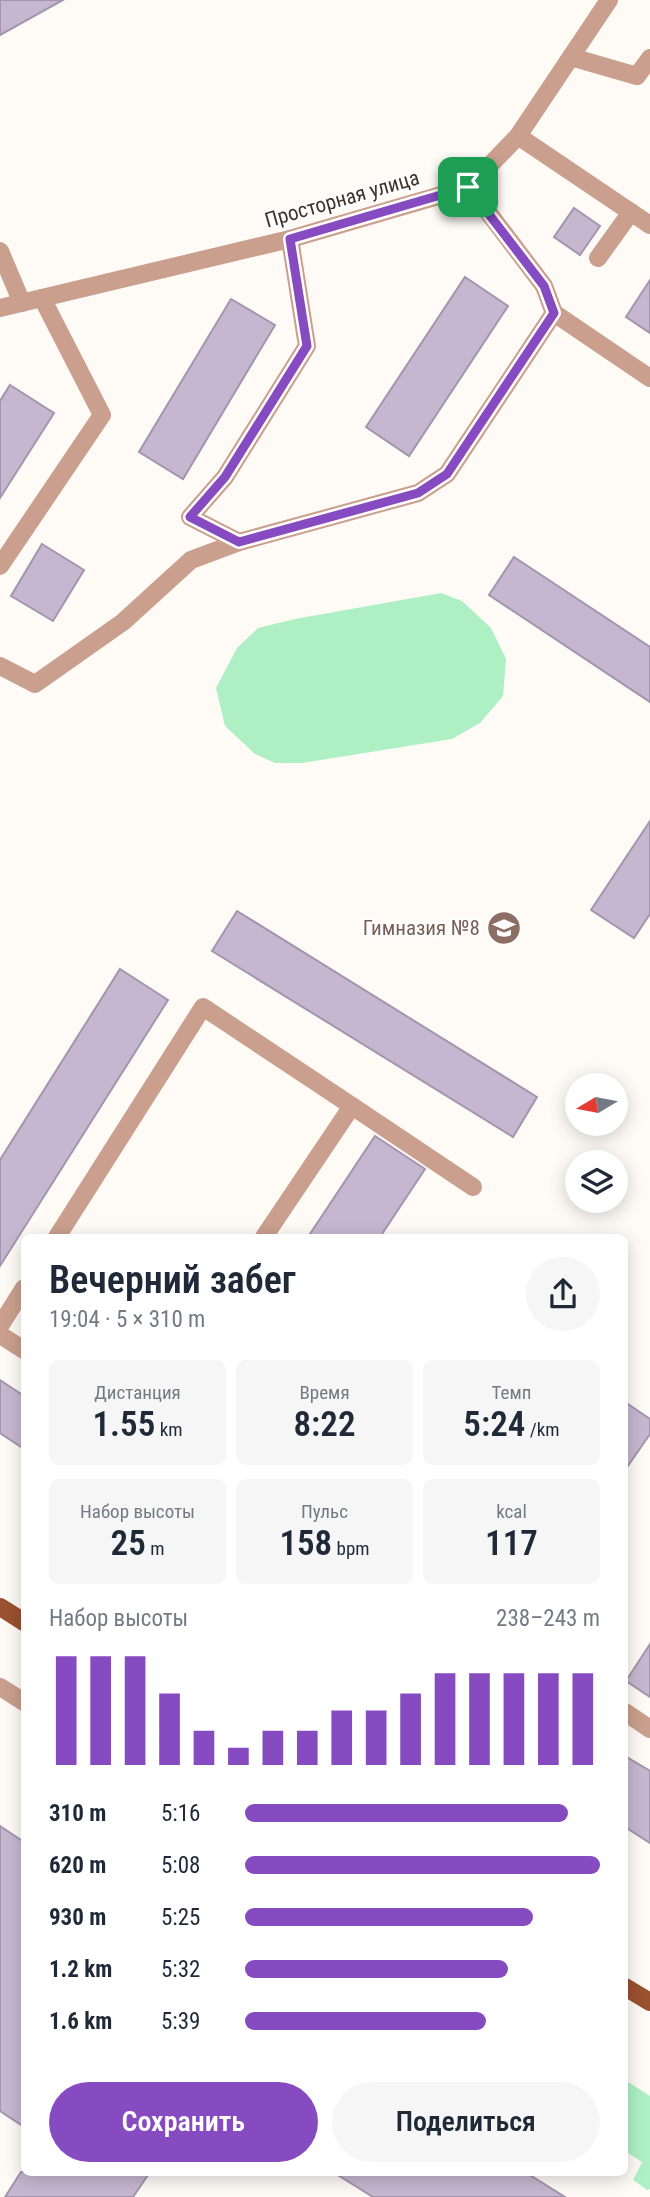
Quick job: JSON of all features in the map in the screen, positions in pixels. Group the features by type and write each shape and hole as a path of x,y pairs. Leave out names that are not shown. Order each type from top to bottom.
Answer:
{"main road":[{"path":"0,1607 21,1620"},
{"path":"628,1989 650,2002"}],"street":[{"name":"Просторная улица","path":"0,308 290,239 468,187 518,136 608,0"},
{"path":"571,57 637,76 650,58"},
{"path":"518,136 650,225"},
{"path":"468,187 544,286 554,313 650,377"},
{"path":"598,258 631,212"},
{"path":"239,542 190,517 225,477 307,346 290,239"},
{"path":"0,251 22,303"},
{"path":"0,566 102,415 42,298"},
{"path":"0,666 35,684 123,622 191,560 239,542 418,493 447,474 554,313"},
{"path":"59,1234 203,1007 473,1187"},
{"path":"266,1234 352,1106"},
{"path":"0,1326 21,1293"},
{"path":"0,1335 21,1348"},
{"path":"0,1687 21,1700"},
{"path":"628,1714 650,1728"}],"green space":[{"path":"441,593 462,601 491,628 506,659 503,696 480,723 452,739 302,763 275,763 255,754 225,726 216,688 237,648 258,628"},
{"path":"628,2082 650,2096 650,2189 647,2190 633,2180 642,2162 628,2153"}],"building":[{"path":"0,0 63,0 0,35"},
{"path":"574,208 600,226 580,255 554,237"},
{"path":"465,277 508,306 409,456 366,427"},
{"path":"650,280 650,333 626,317"},
{"path":"231,299 275,325 183,479 139,452"},
{"path":"10,385 54,413 0,498 0,401"},
{"path":"42,544 84,570 53,621 11,596"},
{"path":"514,557 650,647 650,702 489,595"},
{"path":"650,821 650,914 634,938 591,910"},
{"path":"237,911 537,1097 513,1137 212,951"},
{"path":"120,969 168,1000 0,1266 0,1160"},
{"path":"375,1136 425,1169 382,1234 310,1234"},
{"path":"0,1380 21,1394 21,1447 0,1433"},
{"path":"628,1404 650,1419 650,1434 628,1466"},
{"path":"650,1644 650,1697 628,1682 628,1678"},
{"path":"628,1758 650,1771 650,1843 628,1829"},
{"path":"0,1826 21,1840 21,2125 0,2111"},
{"path":"21,2172 21,2176 147,2176 133,2197 5,2197"},
{"path":"339,2176 531,2176 565,2197 373,2197"}],"place":[{"name":"Гимназия №8","path":"504,928"}],"route":[{"path":"468,187 544,286 554,313 447,474 418,493 239,542 190,517 225,477 307,346 290,239 468,187"}]}
